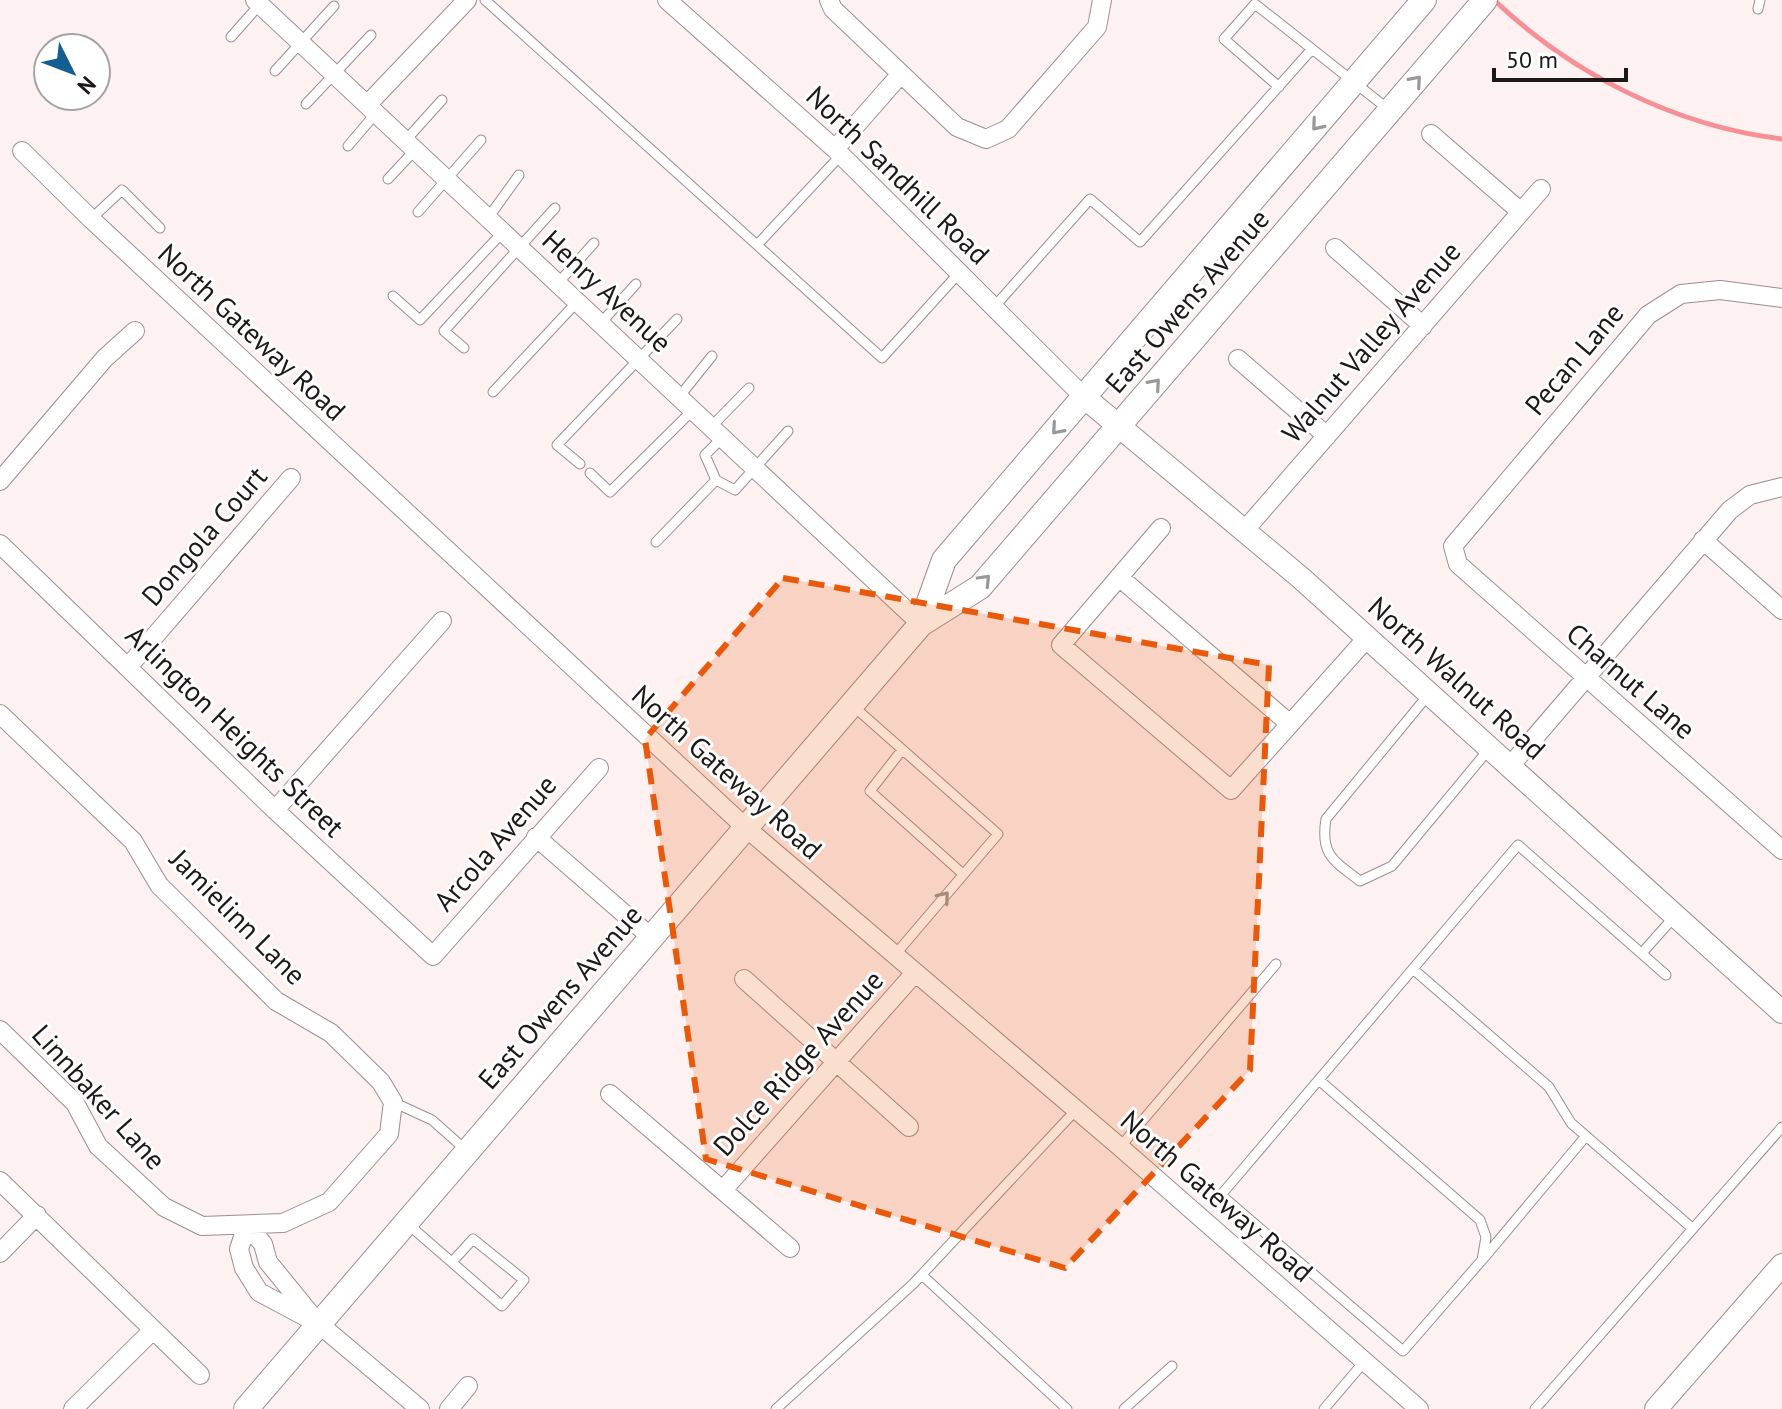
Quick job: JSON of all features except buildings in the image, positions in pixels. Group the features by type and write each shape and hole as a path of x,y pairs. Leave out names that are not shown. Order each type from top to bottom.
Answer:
{"main road":[{"name":"East Owens Avenue","path":"921,624 944,560 1424,0"},
{"name":"East Owens Avenue","path":"246,1409 921,624 980,587 1485,0"}],"street":[{"path":"372,109 467,0"},
{"path":"829,0 833,9 957,127 986,139 1008,129 1097,27 1102,0"},
{"name":"Henry Avenue","path":"259,1 921,624"},
{"name":"North Sandhill Road","path":"673,2 837,152 1084,397"},
{"path":"837,152 900,75"},
{"path":"1431,134 1521,212"},
{"name":"North Gateway Road","path":"22,151 91,219 745,827 1120,1147 1419,1409"},
{"name":"Walnut Valley Avenue","path":"1244,531 1541,189"},
{"path":"1335,248 1423,326"},
{"name":"Pecan Lane","path":"1453,546 1648,315 1681,294 1720,290 1782,298"},
{"path":"0,481 105,358 135,331"},
{"path":"1238,359 1327,436"},
{"name":"North Walnut Road","path":"1084,397 1367,638 1782,1012"},
{"name":"Dongola Court","path":"128,667 291,478"},
{"path":"1510,766 1730,510 1750,495 1782,487"},
{"path":"1161,528 1061,645 1231,790 1367,638"},
{"path":"1703,540 1782,610"},
{"name":"Arlington Heights Street","path":"0,544 275,810 433,956"},
{"name":"Charnut Lane","path":"1453,546 1458,564 1584,679 1782,850"},
{"path":"1119,577 1290,724"},
{"path":"275,810 442,621"},
{"name":"Jamielinn Lane","path":"0,714 133,841 159,885 265,991 276,1001 331,1033 381,1082 393,1102"},
{"name":"Arcola Avenue","path":"433,956 599,768"},
{"path":"536,837 651,937"},
{"name":"Dolce Ridge Avenue","path":"723,1190 914,974"},
{"path":"744,979 909,1127"},
{"name":"Linnbaker Lane","path":"0,1030 75,1103 98,1146 164,1207 202,1226 283,1223 329,1202 389,1134 393,1123 393,1102"},
{"path":"610,1094 790,1248"},
{"path":"0,1181 200,1375"},
{"path":"0,1253 37,1215"},
{"path":"247,1225 263,1244 268,1262 319,1324 420,1409"},
{"path":"247,1225 239,1249 244,1268 259,1292 319,1324"},
{"path":"1656,1409 1782,1265"},
{"path":"73,1409 153,1330"},
{"path":"449,1409 468,1386"}],"lane":[{"path":"485,0 882,358 959,273"},
{"path":"231,37 259,1"},
{"path":"1279,87 1224,39 1255,4 1390,111"},
{"path":"275,71 334,6"},
{"path":"306,104 371,35"},
{"path":"995,306 1090,199 1140,242 1312,49"},
{"path":"388,179 442,100"},
{"path":"348,146 372,109"},
{"path":"418,212 481,140"},
{"path":"757,245 837,152"},
{"path":"488,218 519,175"},
{"path":"91,219 122,190 160,228"},
{"path":"464,348 444,331 555,208"},
{"path":"393,296 420,320 503,232"},
{"path":"558,283 594,243"},
{"path":"600,324 636,284"},
{"path":"493,392 577,302"},
{"path":"580,464 557,445 677,319"},
{"path":"590,473 610,492 686,404 712,356"},
{"path":"749,388 716,433 705,455 716,480 735,490 788,431"},
{"path":"656,542 716,480"},
{"path":"1429,694 1326,819 1322,839 1331,859 1360,881 1392,866 1489,748"},
{"path":"851,705 998,834 894,956"},
{"path":"902,750 870,791 963,874"},
{"path":"1586,1136 1403,1351 1221,1195 1518,845 1666,975"},
{"path":"1642,953 1676,916"},
{"path":"1120,1147 1276,964"},
{"path":"1413,969 1549,1087 1571,1123 1692,1228"},
{"path":"1319,1080 1480,1220 1486,1237 1482,1260"},
{"path":"393,1102 432,1120 467,1151"},
{"path":"776,1409 922,1275 1076,1110"},
{"path":"1535,1409 1782,1127"},
{"path":"406,1222 502,1306 524,1280 473,1239 452,1262"},
{"path":"244,1268 268,1262"},
{"path":"922,1275 1067,1409"},
{"path":"1324,1409 1364,1362"},
{"path":"1124,1409 1172,1366"}],"highlighted area":[{"path":"783,578 1269,665 1250,1070 1065,1268 706,1159 645,739"}],"waterway":[{"path":"1494,0 1557,51 1627,92 1703,122 1782,139"}]}
